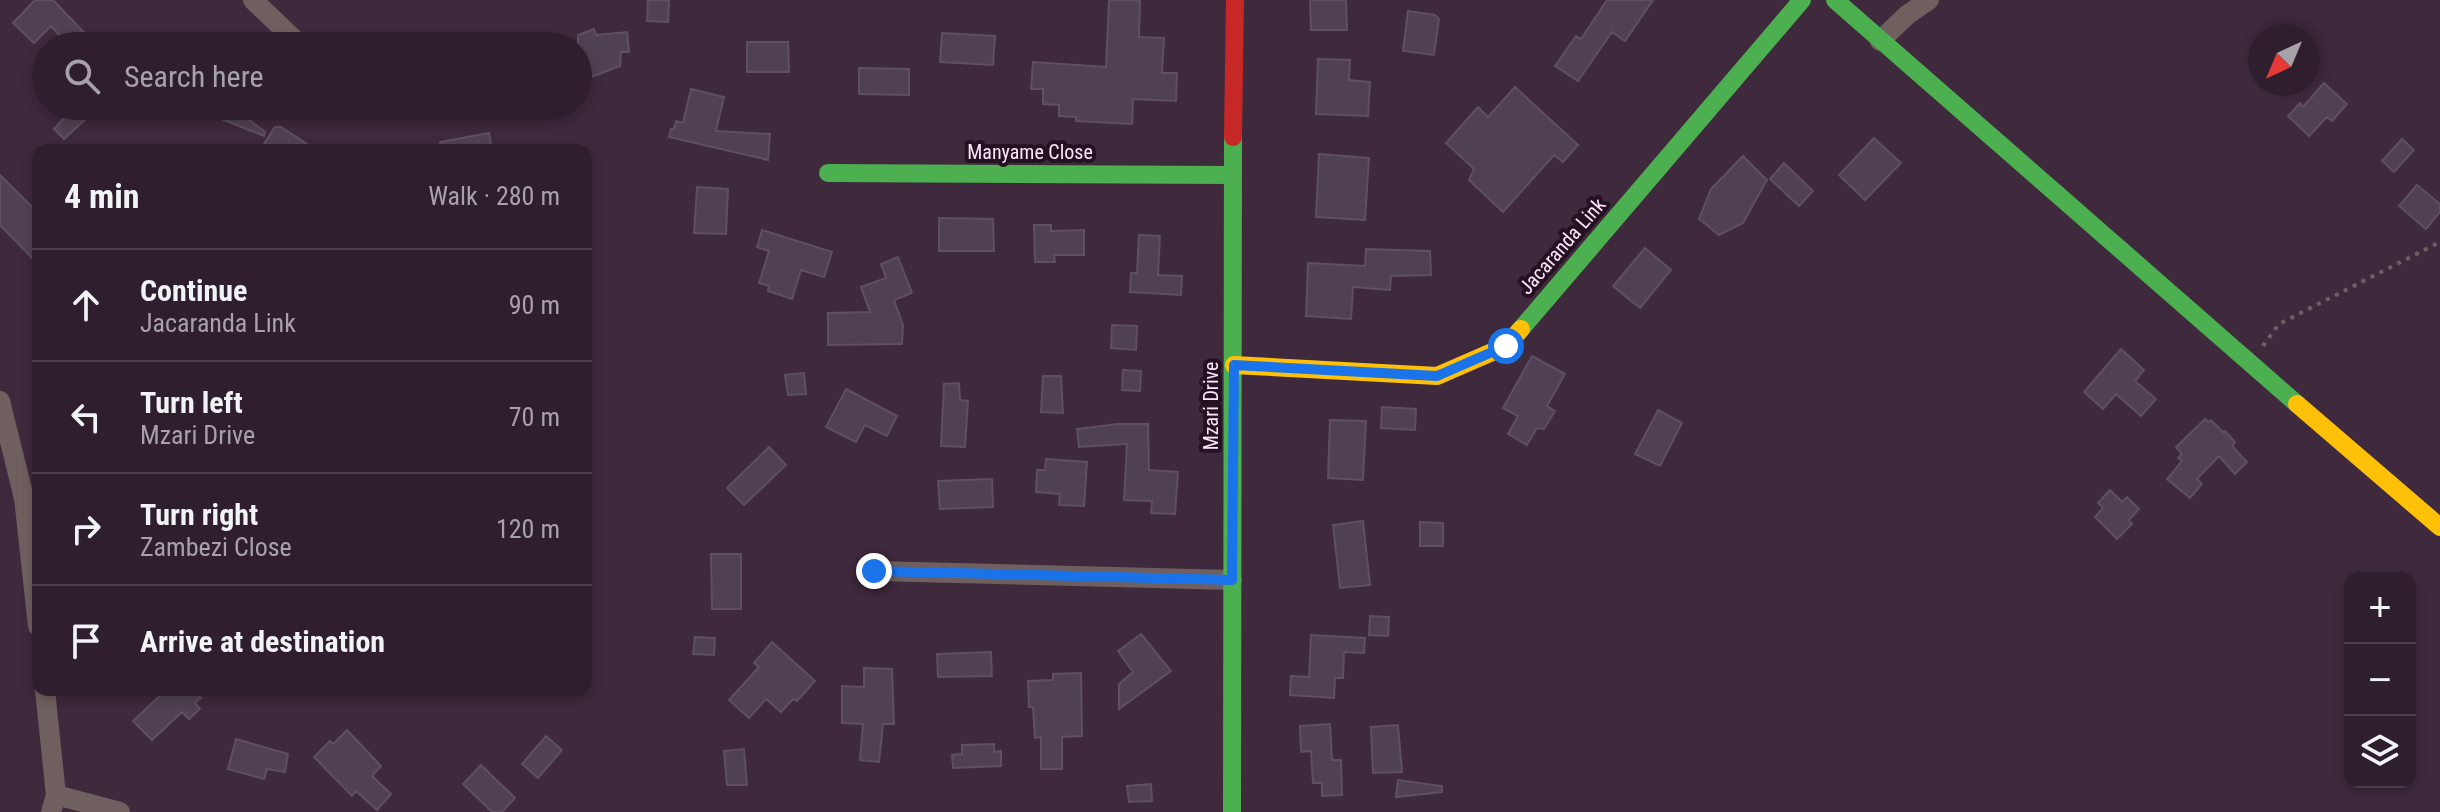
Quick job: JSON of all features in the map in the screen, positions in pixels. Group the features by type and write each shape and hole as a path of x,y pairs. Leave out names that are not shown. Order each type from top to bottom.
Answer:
{"street":[{"path":"253,0 286,32"},
{"name":"Mzari Drive","path":"1232,812 1235,0"},
{"name":"Jacaranda Link","path":"1234,365 1437,376 1506,346 1802,0"},
{"path":"1835,0 2440,527"},
{"path":"1880,41 1907,15 1929,0"},
{"name":"Manyame Close","path":"828,173 1232,175"},
{"path":"0,401 31,497"},
{"path":"874,571 1232,580"},
{"path":"45,696 54,803 120,812"}],"path":[{"path":"2250,364 2279,324 2440,242"}],"building":[{"path":"35,0 53,0 84,32 56,32 51,26 45,32 32,32 32,41 13,23"},
{"path":"648,0 669,0 668,22 647,21"},
{"path":"1109,0 1140,0 1139,37 1164,38 1162,73 1177,73 1176,101 1133,99 1132,124 1076,121 1076,117 1059,116 1059,105 1043,104 1043,89 1031,89 1033,62 1106,67"},
{"path":"1310,0 1346,0 1347,30 1311,30"},
{"path":"1607,0 1653,0 1625,41 1612,32 1578,81 1555,66 1576,36 1581,39"},
{"path":"1408,11 1435,15 1439,19 1434,55 1403,51"},
{"path":"594,29 596,35 627,32 629,52 621,52 620,66 592,77 592,32 586,32"},
{"path":"942,33 995,36 993,65 940,62"},
{"path":"747,42 788,42 789,72 747,72"},
{"path":"1318,59 1350,60 1349,80 1370,82 1368,116 1316,114"},
{"path":"859,68 909,69 909,95 859,94"},
{"path":"2324,83 2347,104 2332,121 2327,117 2309,136 2288,116 2300,103 2303,107 2313,96 2320,96 2320,88"},
{"path":"1515,87 1578,145 1563,162 1554,155 1503,212 1469,180 1474,169 1446,143 1478,107 1488,117"},
{"path":"691,89 724,97 716,131 770,134 768,160 669,137 676,121 683,123"},
{"path":"62,120 85,120 64,139 54,129"},
{"path":"224,120 249,120 265,132 264,136"},
{"path":"275,127 281,127 307,144 264,144"},
{"path":"489,133 491,144 440,144"},
{"path":"1874,138 1901,163 1865,200 1839,175"},
{"path":"2402,139 2414,150 2394,172 2382,161"},
{"path":"1319,154 1369,158 1365,220 1316,217"},
{"path":"1743,156 1767,180 1743,223 1719,235 1699,219 1711,189"},
{"path":"1784,163 1813,191 1799,206 1770,179"},
{"path":"0,175 32,207 32,258 0,225"},
{"path":"2417,185 2440,204 2440,212 2426,229 2399,206"},
{"path":"697,187 728,189 726,234 694,233"},
{"path":"939,218 993,219 994,251 939,251"},
{"path":"1034,225 1051,225 1051,231 1084,230 1084,255 1054,255 1055,262 1035,262"},
{"path":"762,230 832,252 824,277 801,270 792,299 768,291 769,286 759,283 769,251 757,247"},
{"path":"1139,235 1160,236 1158,275 1182,276 1181,295 1130,292 1131,273 1137,273"},
{"path":"1645,248 1671,270 1640,308 1613,286"},
{"path":"1366,249 1430,251 1431,275 1391,276 1390,290 1353,287 1351,319 1306,316 1308,263 1365,266"},
{"path":"898,257 912,293 894,300 903,325 902,344 828,345 828,313 870,312 861,287 886,278 881,264"},
{"path":"1112,325 1137,326 1136,350 1111,348"},
{"path":"2121,349 2144,370 2135,381 2156,399 2141,416 2116,394 2103,409 2084,392"},
{"path":"1532,356 1565,374 1547,406 1555,411 1544,429 1537,428 1527,445 1508,434 1518,416 1503,408"},
{"path":"1123,370 1141,371 1140,391 1122,390"},
{"path":"804,373 806,394 788,395 785,375"},
{"path":"1043,376 1061,376 1063,413 1041,412"},
{"path":"959,383 960,400 968,401 965,447 941,446 944,384"},
{"path":"846,389 897,416 887,436 865,425 856,442 826,427"},
{"path":"1382,407 1416,409 1415,430 1381,428"},
{"path":"1658,410 1682,423 1660,466 1635,454"},
{"path":"2205,419 2225,431 2235,442 2232,446 2247,462 2235,474 2219,456 2197,479 2202,484 2190,498 2167,479 2182,461 2178,458 2182,454 2176,447"},
{"path":"1330,420 1366,421 1363,480 1328,478"},
{"path":"1148,424 1149,470 1178,472 1175,514 1151,513 1152,501 1124,500 1127,444 1079,447 1077,429"},
{"path":"769,447 786,465 744,505 727,488"},
{"path":"1046,459 1087,462 1084,506 1059,505 1060,494 1036,492 1037,470 1045,470"},
{"path":"992,479 993,507 940,509 938,481"},
{"path":"2110,490 2122,502 2127,497 2139,509 2129,520 2132,524 2117,539 2095,517 2103,508 2098,503"},
{"path":"1363,521 1370,585 1340,588 1333,525"},
{"path":"1420,522 1443,523 1443,546 1420,546"},
{"path":"711,554 741,554 741,609 712,609"},
{"path":"1370,616 1389,617 1388,636 1369,635"},
{"path":"1141,634 1171,671 1119,709 1119,684 1133,672 1118,651"},
{"path":"1311,635 1365,638 1364,653 1344,652 1343,678 1335,678 1334,698 1290,695 1291,676 1309,677"},
{"path":"695,637 715,638 714,655 693,654"},
{"path":"772,642 815,681 797,701 793,699 781,712 766,699 749,718 729,700 759,667 754,663"},
{"path":"991,652 992,676 938,677 937,654"},
{"path":"864,668 892,669 894,724 883,724 879,762 860,760 863,724 842,723 842,686 864,687"},
{"path":"1081,673 1082,736 1062,737 1062,769 1041,769 1041,737 1035,738 1028,681 1053,680 1053,674"},
{"path":"160,696 201,698 195,703 200,709 189,719 182,712 152,740 133,721"},
{"path":"1330,724 1332,760 1341,760 1342,795 1322,796 1322,783 1313,783 1311,751 1301,752 1300,726"},
{"path":"1398,725 1402,772 1373,773 1371,727"},
{"path":"347,730 381,766 372,776 391,794 377,810 356,791 352,796 314,757"},
{"path":"546,736 562,750 538,778 522,764"},
{"path":"236,739 288,754 285,772 267,769 264,779 228,769"},
{"path":"994,744 994,752 1001,751 1001,766 953,768 952,755 962,754 962,745"},
{"path":"744,749 747,785 727,785 724,751"},
{"path":"481,765 515,798 502,812 492,812 463,784"},
{"path":"1398,780 1442,786 1442,792 1396,797"},
{"path":"1151,784 1152,801 1129,802 1127,786"}],"traffic: fast":[{"path":"1521,329 1802,0"},
{"path":"1835,0 2297,404"},
{"path":"1232,812 1233,137"},
{"path":"828,173 1232,175"}],"traffic: slow":[{"path":"1234,365 1437,376 1506,346 1521,329"},
{"path":"2297,404 2440,527"}],"traffic: jam":[{"path":"1233,137 1235,0"}],"route":[{"path":"874,571 1232,580 1234,365 1437,376 1506,346"}]}
